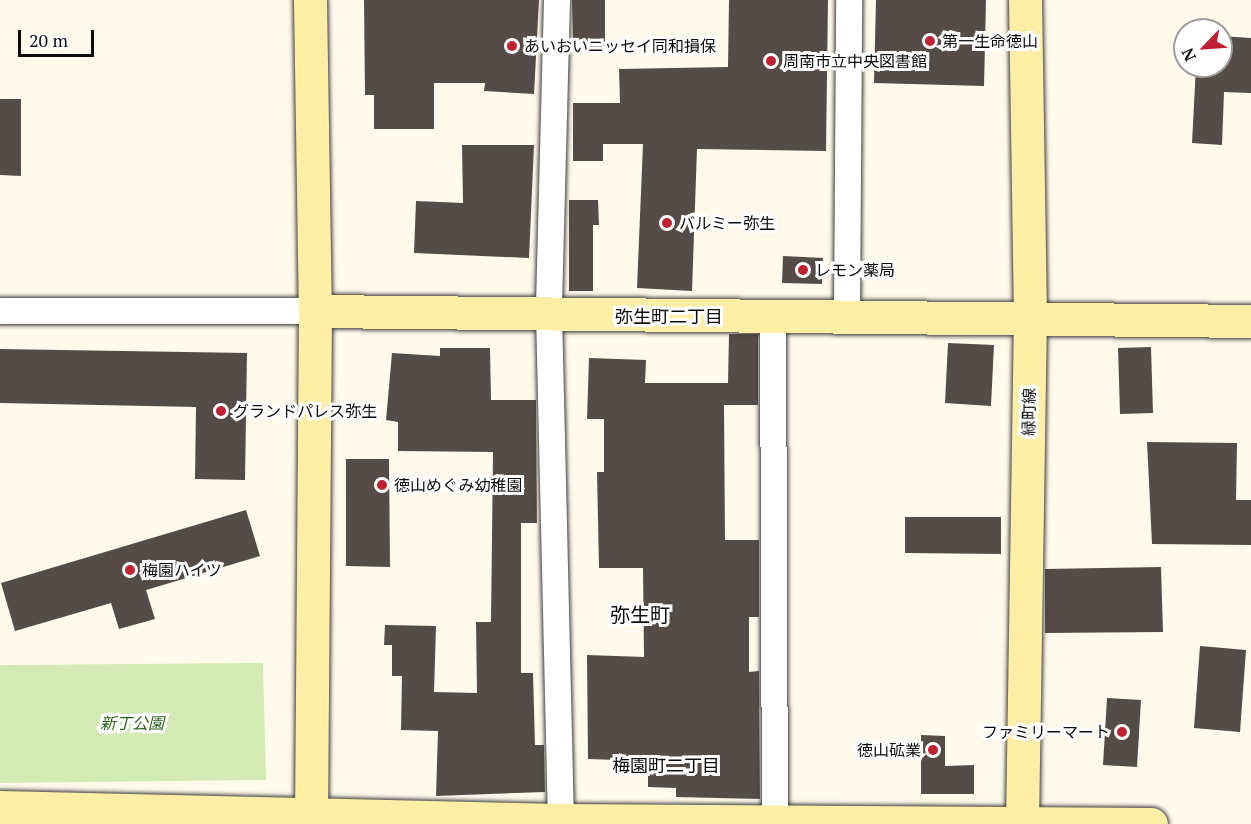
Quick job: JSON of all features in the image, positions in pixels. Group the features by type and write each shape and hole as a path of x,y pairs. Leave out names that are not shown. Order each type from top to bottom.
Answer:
{"street":[{"path":"310,0 315,311 311,819"},
{"path":"557,0 549,313 560,822"},
{"path":"847,314 849,0"},
{"name":"緑町線","path":"1023,823 1030,317 1025,0"},
{"path":"0,311 847,314 1251,321"},
{"path":"773,314 775,823"},
{"path":"0,807 44,816 560,822 1151,824"}],"green space":[{"name":"新丁公園","path":"263,663 266,780 0,783 0,665"}],"building":[{"path":"364,0 539,0 534,94 484,91 485,83 434,83 434,129 374,129 374,95 365,95"},
{"path":"572,0 605,0 605,48 573,48"},
{"path":"729,0 828,0 826,151 697,149 692,291 637,288 643,144 603,144 603,161 573,161 573,103 620,103 619,69 728,67"},
{"name":"第一生命徳山","path":"876,0 986,0 984,86 874,83"},
{"path":"1233,37 1251,38 1251,93 1224,92 1222,145 1192,143 1195,78 1233,78"},
{"path":"0,99 21,99 21,176 0,175"},
{"path":"462,145 534,145 529,258 414,253 416,201 463,203"},
{"path":"569,200 598,200 599,225 593,225 593,291 569,291"},
{"name":"レモン薬局","path":"783,256 823,258 822,284 782,283"},
{"path":"729,334 758,334 758,405 724,405 725,540 759,540 759,617 749,617 749,672 759,671 760,799 676,797 676,788 648,787 648,761 588,759 587,655 644,657 643,568 599,568 597,472 604,472 604,419 587,419 589,358 646,360 645,383 728,383"},
{"path":"948,343 994,345 991,406 945,403"},
{"path":"1151,347 1153,413 1120,414 1118,348"},
{"path":"440,348 490,348 491,400 536,400 537,523 521,523 521,673 533,673 535,745 544,745 545,792 436,796 438,731 401,730 402,676 392,676 392,645 384,645 385,625 436,626 434,692 477,693 476,622 491,622 493,452 398,451 398,422 386,420 392,353 440,356"},
{"name":"グランドパレス弥生","path":"0,349 247,353 245,480 195,479 196,407 0,403"},
{"path":"1147,442 1237,443 1236,500 1251,500 1251,545 1152,544"},
{"path":"346,459 389,459 390,567 346,566"},
{"name":"梅園ハイツ","path":"246,510 260,556 146,590 155,619 119,629 111,603 15,631 1,583"},
{"path":"905,517 1001,517 1001,554 905,553"},
{"path":"1161,567 1163,632 1045,633 1045,569"},
{"path":"1200,646 1246,650 1240,732 1194,728"},
{"name":"ファミリーマート","path":"1107,698 1141,700 1137,767 1103,765"},
{"name":"徳山砿業","path":"921,735 945,736 945,766 974,765 974,794 921,794"}],"place":[{"name":"第一生命徳山","path":"930,41"},
{"name":"あいおいニッセイ同和損保","path":"512,46"},
{"name":"周南市立中央図書館","path":"771,61"},
{"name":"バルミー弥生","path":"667,223"},
{"name":"レモン薬局","path":"803,270"},
{"name":"グランドパレス弥生","path":"221,411"},
{"name":"徳山めぐみ幼稚園","path":"382,485"},
{"name":"梅園ハイツ","path":"130,570"},
{"name":"ファミリーマート","path":"1122,732"},
{"name":"徳山砿業","path":"933,750"}],"district":[{"name":"弥生町二丁目","path":"669,316"},
{"name":"弥生町","path":"640,614"},
{"name":"梅園町二丁目","path":"666,765"}]}
